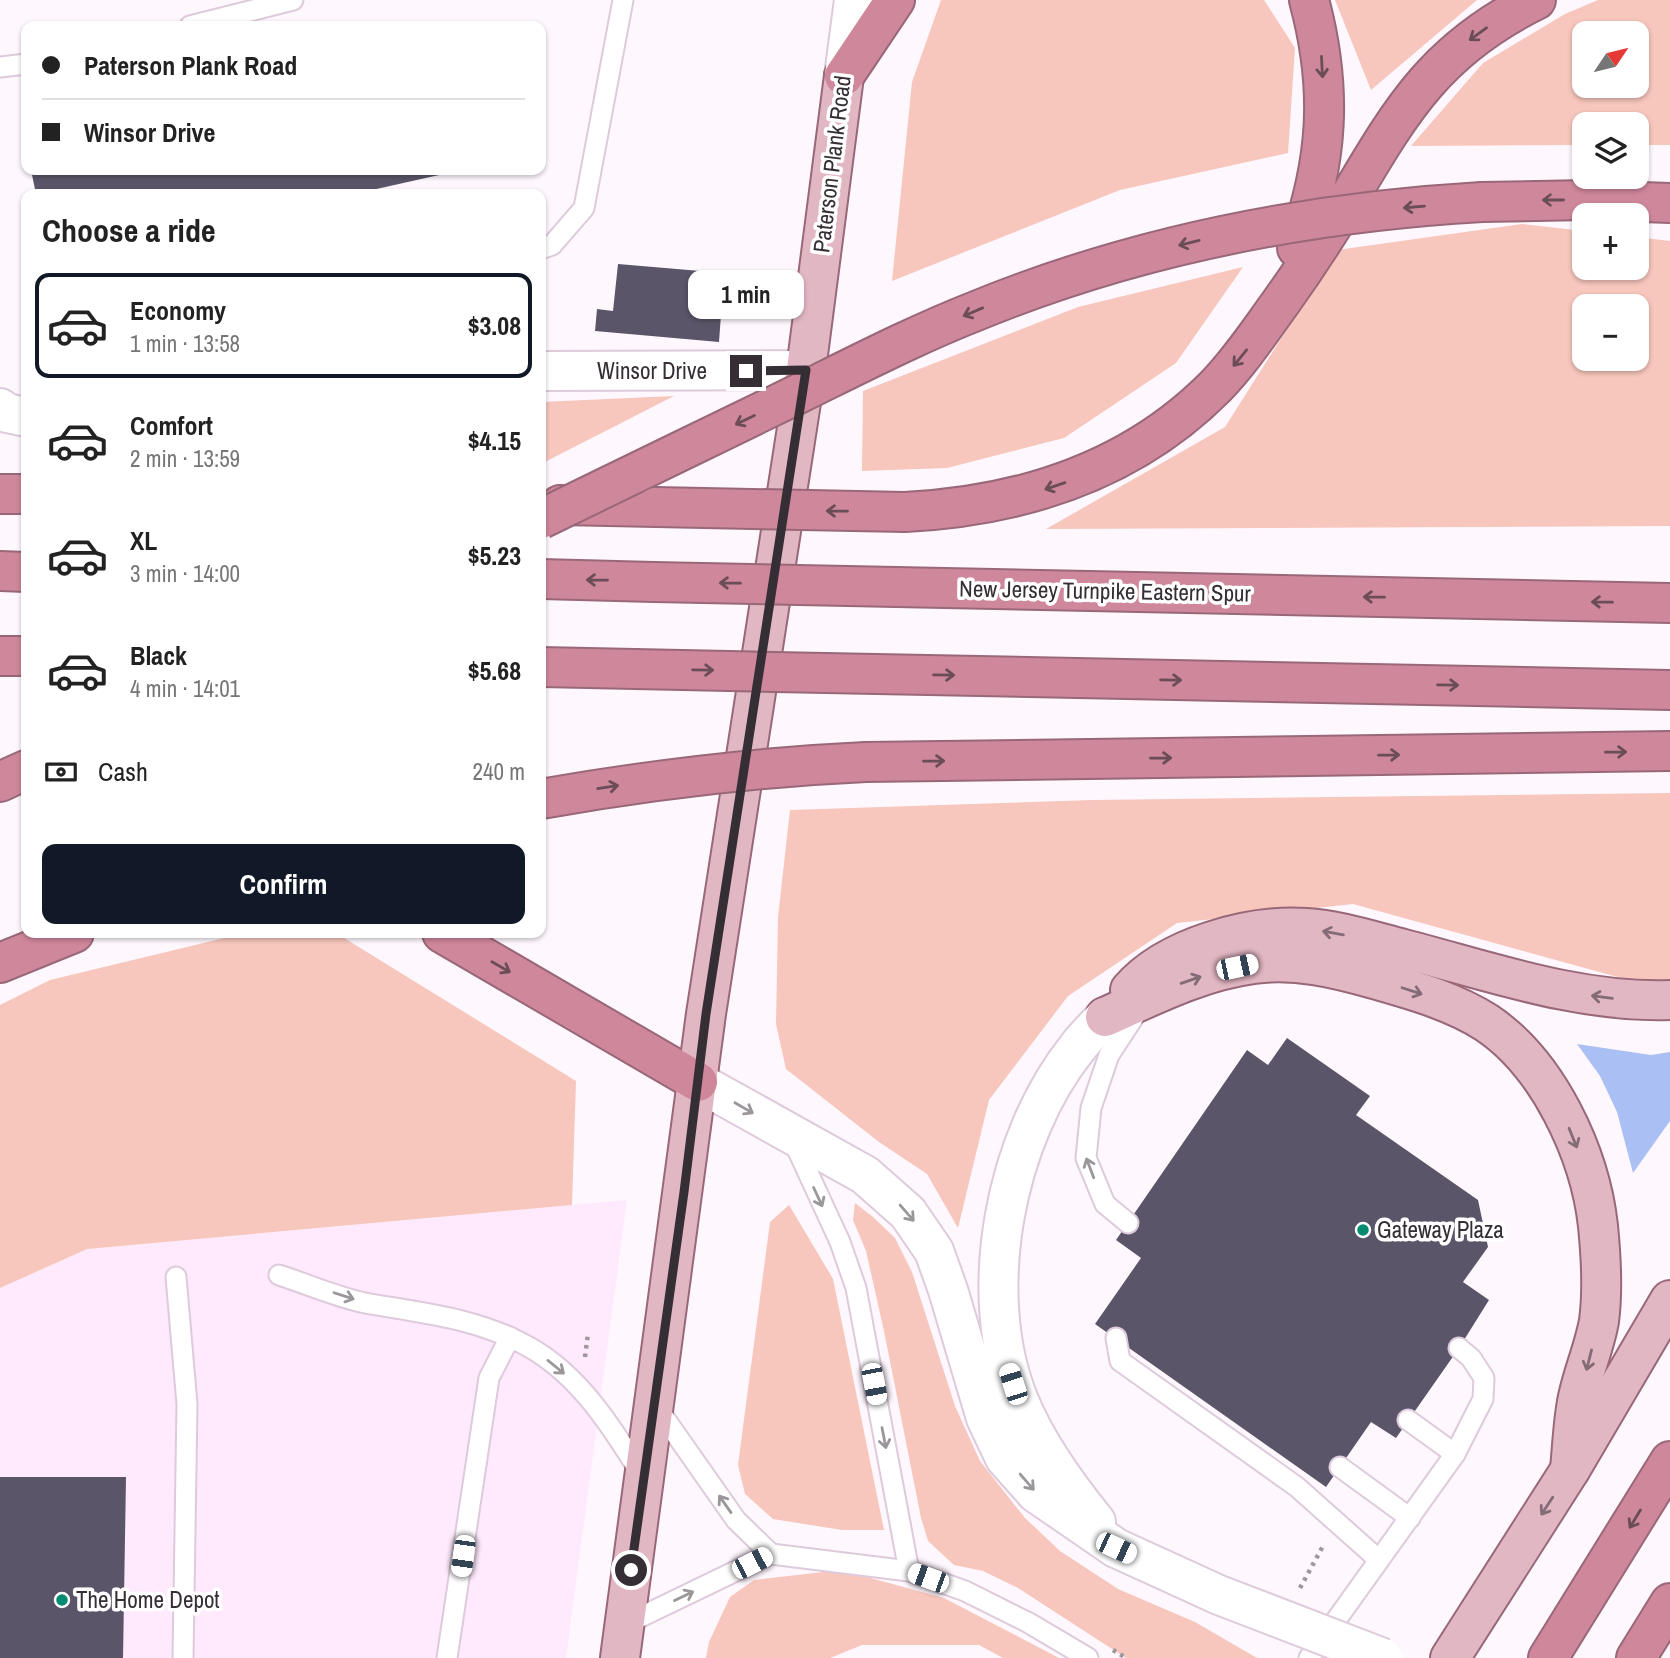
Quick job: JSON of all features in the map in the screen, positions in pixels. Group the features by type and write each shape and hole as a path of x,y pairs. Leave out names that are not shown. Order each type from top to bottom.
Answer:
{"highway":[{"path":"844,76 895,0"},
{"path":"1280,303 1312,206 1321,164 1324,99 1321,54 1308,0"},
{"path":"546,504 905,512 985,505 1022,496 1059,485 1125,454 1169,425 1216,386 1260,333 1311,261 1398,115 1417,90 1464,44 1491,25 1536,0"},
{"path":"546,517 976,310 1128,258 1263,227 1332,215 1482,202 1587,200 1670,203"},
{"path":"0,494 21,494"},
{"path":"0,571 21,572"},
{"name":"New Jersey Turnpike Eastern Spur","path":"546,579 1670,604"},
{"path":"0,656 21,656"},
{"path":"546,667 1670,690"},
{"path":"546,798 691,775 773,766 866,762 1670,751"},
{"path":"0,756 21,758"},
{"path":"0,782 21,772"},
{"path":"0,963 62,938"},
{"path":"451,938 698,1082"},
{"path":"1548,1658 1670,1461"},
{"path":"1636,1658 1670,1603"}],"main road":[{"name":"Paterson Plank Road","path":"621,1642 698,1082 806,370 844,76"},
{"path":"1105,1017 1141,977 1170,959 1211,940 1258,930 1305,928 1355,937 1582,995 1633,1002 1670,1000"},
{"path":"1105,1017 1175,986 1219,971 1256,963 1294,963 1343,971 1447,1002 1487,1023 1528,1058 1553,1094 1574,1136 1598,1224 1599,1319 1577,1401 1570,1471"},
{"path":"1450,1658 1570,1471 1670,1300"}],"street":[{"name":"Paterson Plank Road","path":"844,76 854,0"},
{"name":"Winsor Drive","path":"546,371 806,370"},
{"path":"0,408 7,413 21,416"},
{"path":"1105,1017 1076,1049 1046,1096 1028,1136 1011,1188 1002,1232 999,1303 1003,1342 1018,1401 1036,1437 1072,1491 1116,1548"},
{"path":"698,1082 864,1175 908,1213 934,1251 986,1418 1006,1458 1036,1493 1116,1548 1219,1595 1383,1658"}],"lane":[{"path":"210,21 293,0"},
{"path":"546,247 552,245 584,208 624,0"},
{"path":"0,68 21,65"},
{"path":"1128,1223 1105,1204 1086,1158 1091,1108 1109,1055 1146,999"},
{"path":"790,1134 840,1242 856,1288 909,1571"},
{"path":"279,1275 362,1302 438,1314 495,1330 531,1348 562,1371 609,1422 644,1479"},
{"path":"176,1277 187,1404 183,1658"},
{"path":"447,1658 489,1378 510,1337"},
{"path":"1116,1338 1120,1361 1297,1487 1379,1560"},
{"path":"1309,1658 1455,1454 1483,1399 1484,1378 1471,1357 1460,1348"},
{"path":"654,1404 736,1520 771,1553 909,1571 965,1591 1019,1617 1087,1658"},
{"path":"1408,1420 1455,1454"},
{"path":"1340,1467 1410,1518"},
{"path":"621,1642 771,1553"}],"path":[{"path":"585,1361 589,1333"},
{"path":"1110,1647 1126,1658"}],"shaded area":[{"path":"941,0 1264,0 1295,48 1288,153 1120,190 892,281 912,82"},
{"path":"1335,0 1477,0 1371,90"},
{"path":"1598,0 1670,0 1670,145 1649,145 1649,112 1572,112 1572,145 1411,146 1483,63 1565,14"},
{"path":"1522,224 1572,230 1572,280 1649,280 1649,239 1670,241 1670,526 1046,529 1225,427 1337,250"},
{"path":"1243,267 1176,363 1064,438 947,468 862,471 863,391 1078,307"},
{"path":"674,396 546,461 546,402"},
{"path":"1670,793 1670,981 1654,987 1353,904 1177,923 1068,996 989,1100 958,1228 927,1174 879,1142 786,1069 776,1024 778,917 790,810 1093,800"},
{"path":"224,938 344,938 576,1081 572,1205 87,1249 0,1288 0,1005 50,980"},
{"path":"627,1200 566,1658 0,1658 0,1288 87,1249"},
{"path":"855,1203 895,1238 912,1272 955,1406 980,1461 1025,1518 1060,1551 1118,1589 1195,1622 1257,1658 1126,1658 1018,1588 983,1571 954,1565 928,1541 866,1251 853,1220"},
{"path":"789,1205 833,1279 884,1530 842,1530 773,1519 745,1494 738,1465 770,1222"},
{"path":"841,1570 944,1598 1059,1658 1003,1658 979,1645 862,1645 830,1658 706,1658 709,1642 730,1597 754,1580"}],"water":[{"path":"1577,1044 1651,1055 1670,1052 1670,1121 1633,1173 1617,1112 1600,1076"}],"building":[{"path":"32,175 439,175 376,189 35,189"},
{"path":"618,264 724,273 719,342 595,331 597,309 613,311"},
{"path":"1287,1038 1370,1096 1356,1115 1478,1200 1488,1247 1463,1282 1489,1300 1459,1348 1396,1438 1371,1422 1326,1487 1095,1324 1141,1258 1116,1240 1247,1050 1268,1065"},
{"name":"The Home Depot","path":"0,1477 126,1477 123,1658 0,1658"}],"place":[{"name":"Gateway Plaza","path":"1363,1230"},
{"name":"The Home Depot","path":"62,1600"}],"route":[{"path":"631,1570 706,1014 806,370 746,371"}]}
